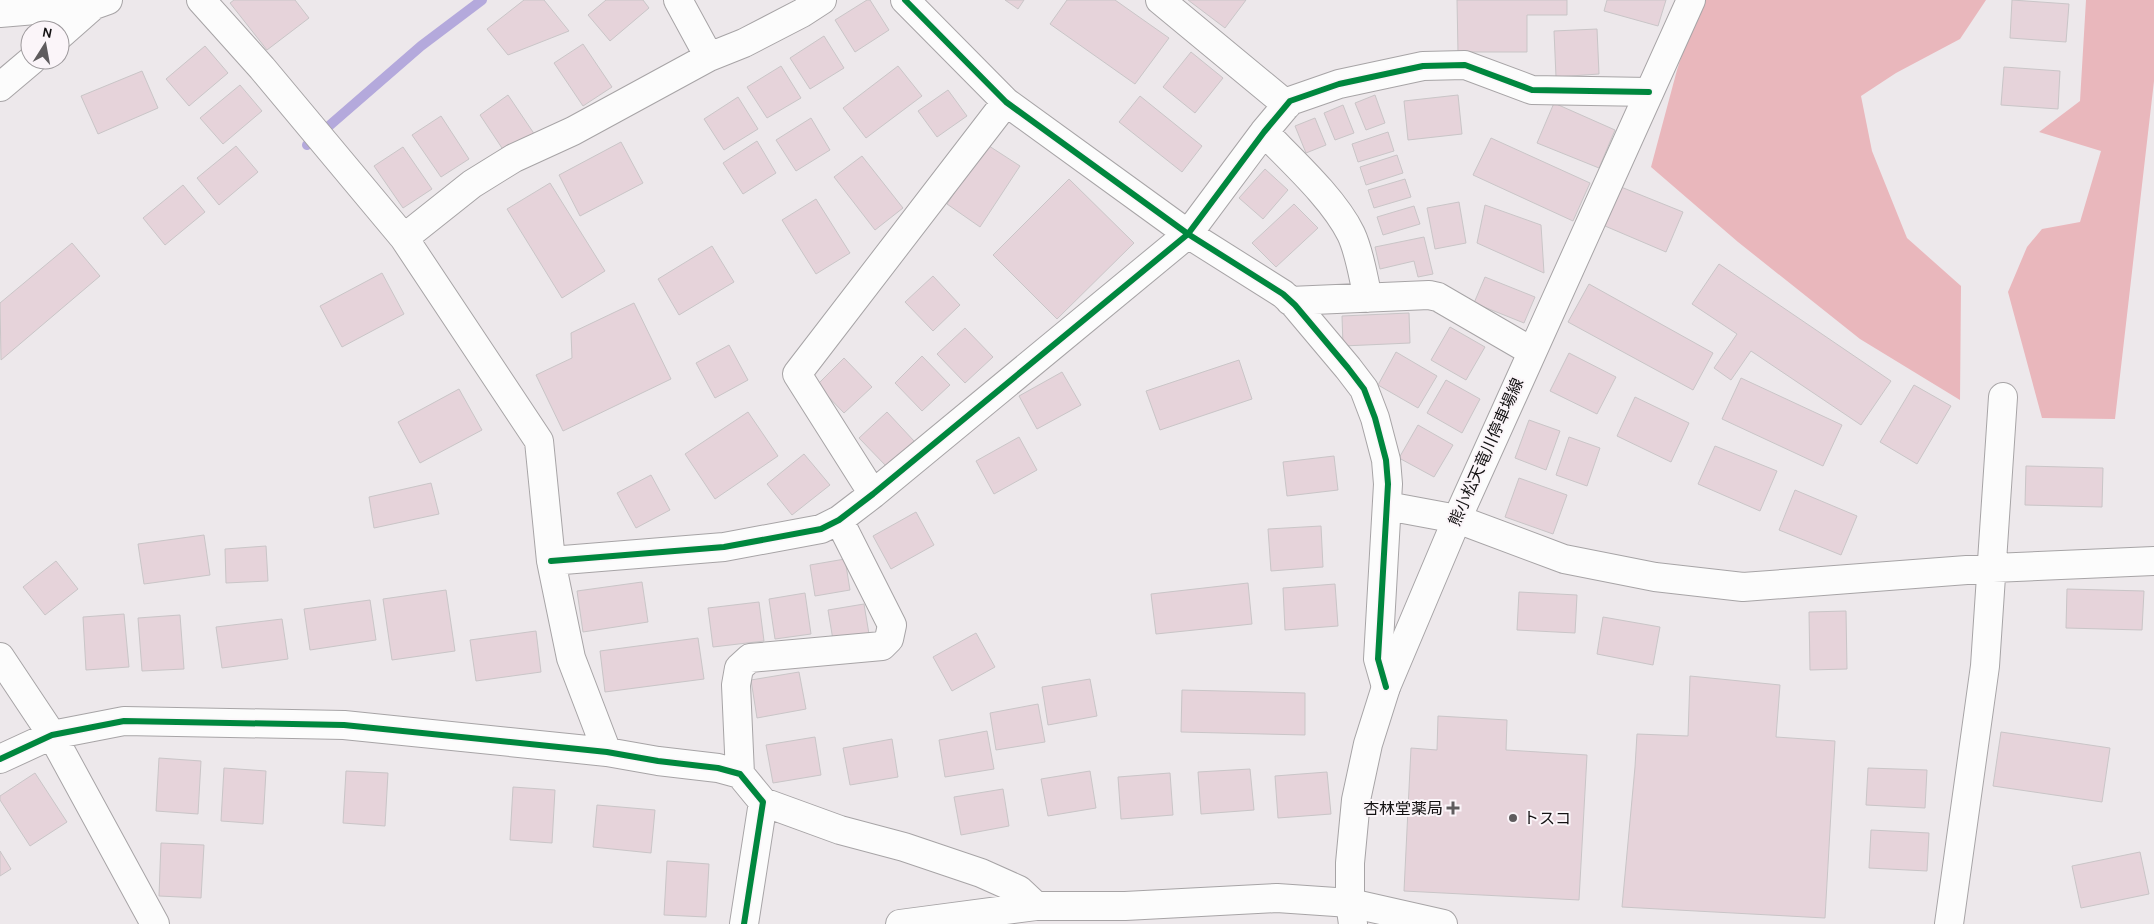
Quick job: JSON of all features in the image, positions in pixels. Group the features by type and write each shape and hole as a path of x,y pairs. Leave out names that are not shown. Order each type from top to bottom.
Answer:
{"street":[{"path":"201,0 404,238 539,441 551,562 571,658 607,752"},
{"path":"678,0 709,57"},
{"path":"404,238 472,184 514,158 573,131 709,57 744,43 802,13 822,0"},
{"path":"905,0 1006,102 1188,234 1283,294 1364,389 1375,418 1386,460 1388,484 1378,659 1386,687"},
{"path":"1160,0 1287,105"},
{"name":"熊小松天竜川停車場線","path":"1351,914 1350,863 1356,800 1368,744 1386,687 1457,518 1531,351 1691,0"},
{"path":"0,13 101,3"},
{"path":"70,27 101,3"},
{"path":"551,562 724,547 821,529 839,520 1188,234 1264,132 1290,101 1339,84 1423,66 1465,65 1532,90 1649,92"},
{"path":"0,88 21,70"},
{"path":"873,494 797,374 1006,102"},
{"path":"1264,132 1325,197 1344,222 1354,243 1368,298"},
{"path":"1290,301 1429,295 1438,297 1531,351"},
{"path":"1949,924 1985,666 2003,397"},
{"path":"1387,506 1457,518 1564,559 1655,577 1744,587 1993,568 2154,562"},
{"path":"740,774 736,685 739,668 750,658 882,646 890,639 892,626 839,520"},
{"path":"0,658 52,735 155,924"},
{"path":"0,759 52,735 124,721 344,725 607,752 658,761 718,768 740,774 763,802 840,830 904,847 981,873 1019,890 1036,906"},
{"path":"744,924 763,802"},
{"path":"900,924 1036,906 1125,906 1277,898 1351,914 1442,924"}],"shaded area":[{"path":"1700,0 1986,0 1960,39 1896,73 1861,96 1872,151 1907,238 1961,286 1960,400 1860,339 1738,242 1651,167 1677,70"},
{"path":"2086,0 2154,0 2154,81 2115,419 2042,418 2008,292 2027,247 2042,229 2080,222 2101,151 2039,132 2080,101"}],"building":[{"path":"234,0 295,0 309,18 267,50 230,3"},
{"path":"524,0 544,0 569,31 508,55 487,29"},
{"path":"606,0 643,0 649,8 610,41 588,15"},
{"path":"870,0 889,30 855,52 835,20"},
{"path":"1005,0 1024,0 1018,9"},
{"path":"1067,0 1115,0 1169,38 1135,84 1050,24"},
{"path":"1188,0 1246,0 1225,28"},
{"path":"1457,0 1567,0 1567,15 1527,15 1527,52 1458,52"},
{"path":"1607,0 1666,0 1658,26 1604,11"},
{"path":"2012,0 2069,4 2066,42 2010,38"},
{"path":"1597,29 1599,74 1556,77 1554,31"},
{"path":"824,36 844,68 810,89 790,58"},
{"path":"583,44 612,87 583,106 554,63"},
{"path":"205,46 228,73 189,106 166,79"},
{"path":"1191,52 1223,78 1195,113 1163,87"},
{"path":"781,66 801,98 767,118 747,87"},
{"path":"898,66 922,96 866,138 843,108"},
{"path":"2004,67 2060,71 2058,109 2001,105"},
{"path":"142,71 158,108 98,134 81,96"},
{"path":"240,85 262,111 223,144 200,118"},
{"path":"948,90 967,116 937,137 918,111"},
{"path":"508,95 537,138 508,157 480,115"},
{"path":"1375,95 1385,123 1366,130 1355,103"},
{"path":"1458,95 1462,134 1408,140 1404,101"},
{"path":"1140,96 1202,146 1182,172 1119,122"},
{"path":"738,97 758,129 724,150 704,119"},
{"path":"1554,103 1615,130 1599,168 1537,143"},
{"path":"1343,105 1354,133 1335,140 1324,113"},
{"path":"441,116 469,159 441,177 412,135"},
{"path":"811,118 830,150 796,171 776,140"},
{"path":"1315,118 1326,145 1306,153 1295,126"},
{"path":"1388,132 1394,151 1358,162 1352,144"},
{"path":"1491,138 1590,183 1573,221 1473,175"},
{"path":"757,141 776,173 743,194 723,163"},
{"path":"621,142 643,183 580,216 559,175"},
{"path":"986,144 1020,166 980,227 947,204"},
{"path":"236,146 258,172 219,205 197,178"},
{"path":"403,147 432,189 403,208 374,166"},
{"path":"1397,155 1403,173 1366,185 1360,167"},
{"path":"862,156 903,208 875,230 834,177"},
{"path":"1265,169 1288,190 1263,219 1239,198"},
{"path":"1069,179 1134,243 1057,319 993,255"},
{"path":"1405,179 1411,197 1374,208 1368,190"},
{"path":"550,183 605,271 562,298 507,209"},
{"path":"183,185 205,212 165,245 143,218"},
{"path":"1621,187 1683,212 1666,252 1605,226"},
{"path":"816,199 850,253 816,274 782,220"},
{"path":"1459,202 1466,243 1435,249 1427,208"},
{"path":"1294,204 1318,228 1276,267 1252,243"},
{"path":"1485,205 1541,225 1544,273 1477,243"},
{"path":"1414,206 1420,224 1383,235 1377,217"},
{"path":"1424,237 1433,274 1418,277 1414,261 1380,269 1375,247"},
{"path":"72,243 100,276 1,360 0,303"},
{"path":"712,246 734,282 679,315 658,279"},
{"path":"1719,264 1891,381 1861,425 1751,351 1731,380 1714,368 1737,334 1692,304"},
{"path":"382,273 404,314 342,347 320,306"},
{"path":"933,276 960,305 933,331 905,302"},
{"path":"1485,277 1535,297 1524,323 1474,303"},
{"path":"1589,284 1713,353 1693,390 1568,322"},
{"path":"634,303 671,379 563,431 536,375 572,358 571,333"},
{"path":"1409,313 1410,343 1343,346 1342,316"},
{"path":"1450,327 1485,347 1466,380 1431,360"},
{"path":"965,328 993,357 965,383 937,354"},
{"path":"729,345 748,380 715,398 696,363"},
{"path":"1396,352 1437,376 1418,408 1378,385"},
{"path":"1569,353 1616,377 1597,414 1550,391"},
{"path":"922,356 950,385 922,411 895,383"},
{"path":"844,358 872,387 844,413 817,385"},
{"path":"1239,360 1252,399 1160,430 1146,391"},
{"path":"1062,372 1081,405 1037,429 1019,396"},
{"path":"1741,378 1842,425 1823,466 1722,419"},
{"path":"1446,380 1480,399 1462,433 1427,413"},
{"path":"1914,385 1951,406 1917,464 1880,442"},
{"path":"459,389 482,430 420,463 398,422"},
{"path":"1635,397 1689,423 1671,462 1617,436"},
{"path":"748,412 778,456 715,499 685,454"},
{"path":"887,412 914,441 887,467 859,438"},
{"path":"1529,420 1560,431 1546,470 1515,458"},
{"path":"1418,425 1453,445 1434,477 1399,458"},
{"path":"1019,437 1037,470 994,494 976,461"},
{"path":"1569,437 1600,448 1587,486 1556,475"},
{"path":"1715,446 1777,471 1760,511 1698,484"},
{"path":"804,454 830,485 792,515 767,484"},
{"path":"1334,456 1338,490 1287,496 1283,462"},
{"path":"2026,466 2103,468 2102,507 2025,505"},
{"path":"651,475 670,510 636,528 617,493"},
{"path":"1519,478 1567,495 1553,534 1505,517"},
{"path":"431,483 439,514 374,528 369,497"},
{"path":"1795,490 1857,516 1841,555 1779,530"},
{"path":"916,512 934,545 891,569 873,536"},
{"path":"1321,526 1323,567 1271,571 1268,529"},
{"path":"204,535 210,575 144,584 138,544"},
{"path":"266,546 268,581 226,583 225,549"},
{"path":"845,559 850,590 815,596 810,565"},
{"path":"56,561 78,589 45,615 23,587"},
{"path":"642,582 648,622 583,632 577,591"},
{"path":"1248,583 1252,624 1156,634 1151,594"},
{"path":"1335,584 1338,626 1285,630 1283,588"},
{"path":"2067,589 2144,591 2142,630 2066,628"},
{"path":"446,590 455,651 392,660 383,599"},
{"path":"1519,592 1577,595 1575,633 1517,630"},
{"path":"805,593 811,634 775,639 769,599"},
{"path":"370,600 376,640 310,650 304,609"},
{"path":"759,602 764,641 713,647 708,608"},
{"path":"864,604 869,634 833,640 828,610"},
{"path":"1846,611 1847,669 1810,670 1809,612"},
{"path":"124,614 129,667 86,670 83,617"},
{"path":"180,615 184,669 142,671 138,618"},
{"path":"1603,617 1660,627 1653,665 1597,654"},
{"path":"282,619 288,659 222,668 216,627"},
{"path":"536,631 541,672 476,681 470,640"},
{"path":"976,633 995,667 952,691 933,657"},
{"path":"698,638 704,679 605,692 600,651"},
{"path":"799,672 806,709 757,718 751,680"},
{"path":"1690,676 1780,685 1776,737 1835,741 1825,918 1622,907 1637,734 1688,736"},
{"path":"1090,679 1097,716 1048,725 1042,687"},
{"path":"1182,690 1305,693 1305,735 1181,732"},
{"path":"1038,704 1045,742 996,750 990,713"},
{"path":"1438,716 1507,720 1506,750 1587,755 1579,900 1404,891 1411,748 1437,750"},
{"path":"987,731 994,769 945,777 939,740"},
{"path":"2001,732 2110,748 2102,802 1993,786"},
{"path":"815,737 821,775 773,783 766,745"},
{"path":"892,739 898,777 850,785 843,748"},
{"path":"159,758 201,761 198,814 156,811"},
{"path":"224,768 266,771 263,824 221,821"},
{"path":"1868,768 1927,770 1925,808 1866,805"},
{"path":"1250,769 1254,810 1201,814 1198,772"},
{"path":"346,771 388,773 385,826 343,823"},
{"path":"1090,771 1096,808 1048,816 1041,779"},
{"path":"1327,772 1331,814 1278,818 1275,776"},
{"path":"35,773 67,822 30,846 0,800 0,796"},
{"path":"1170,773 1173,815 1121,819 1118,777"},
{"path":"513,787 555,790 552,843 510,840"},
{"path":"1003,789 1009,826 961,835 954,797"},
{"path":"597,805 655,810 651,853 593,847"},
{"path":"1871,830 1929,833 1927,871 1869,868"},
{"path":"161,843 204,845 201,898 159,896"},
{"path":"0,851 11,869 0,876"},
{"path":"2140,852 2149,894 2081,908 2072,866"},
{"path":"667,861 709,864 706,917 664,915"}],"waterway":[{"path":"307,145 421,46 482,0"}],"cycle path":[{"path":"905,0 1006,102 1188,234 1283,294 1295,305 1364,389 1375,418 1386,460 1388,484 1378,659 1386,687"},
{"path":"551,561 724,547 821,529 839,520 1188,234 1264,132 1290,101 1339,84 1423,66 1465,65 1532,90 1649,92"},
{"path":"0,759 52,735 124,721 344,725 607,752 658,761 718,768 740,774 763,802 744,924"}],"place":[{"name":"杏林堂薬局","path":"1453,808"},
{"name":"トスコ","path":"1513,818"}]}
